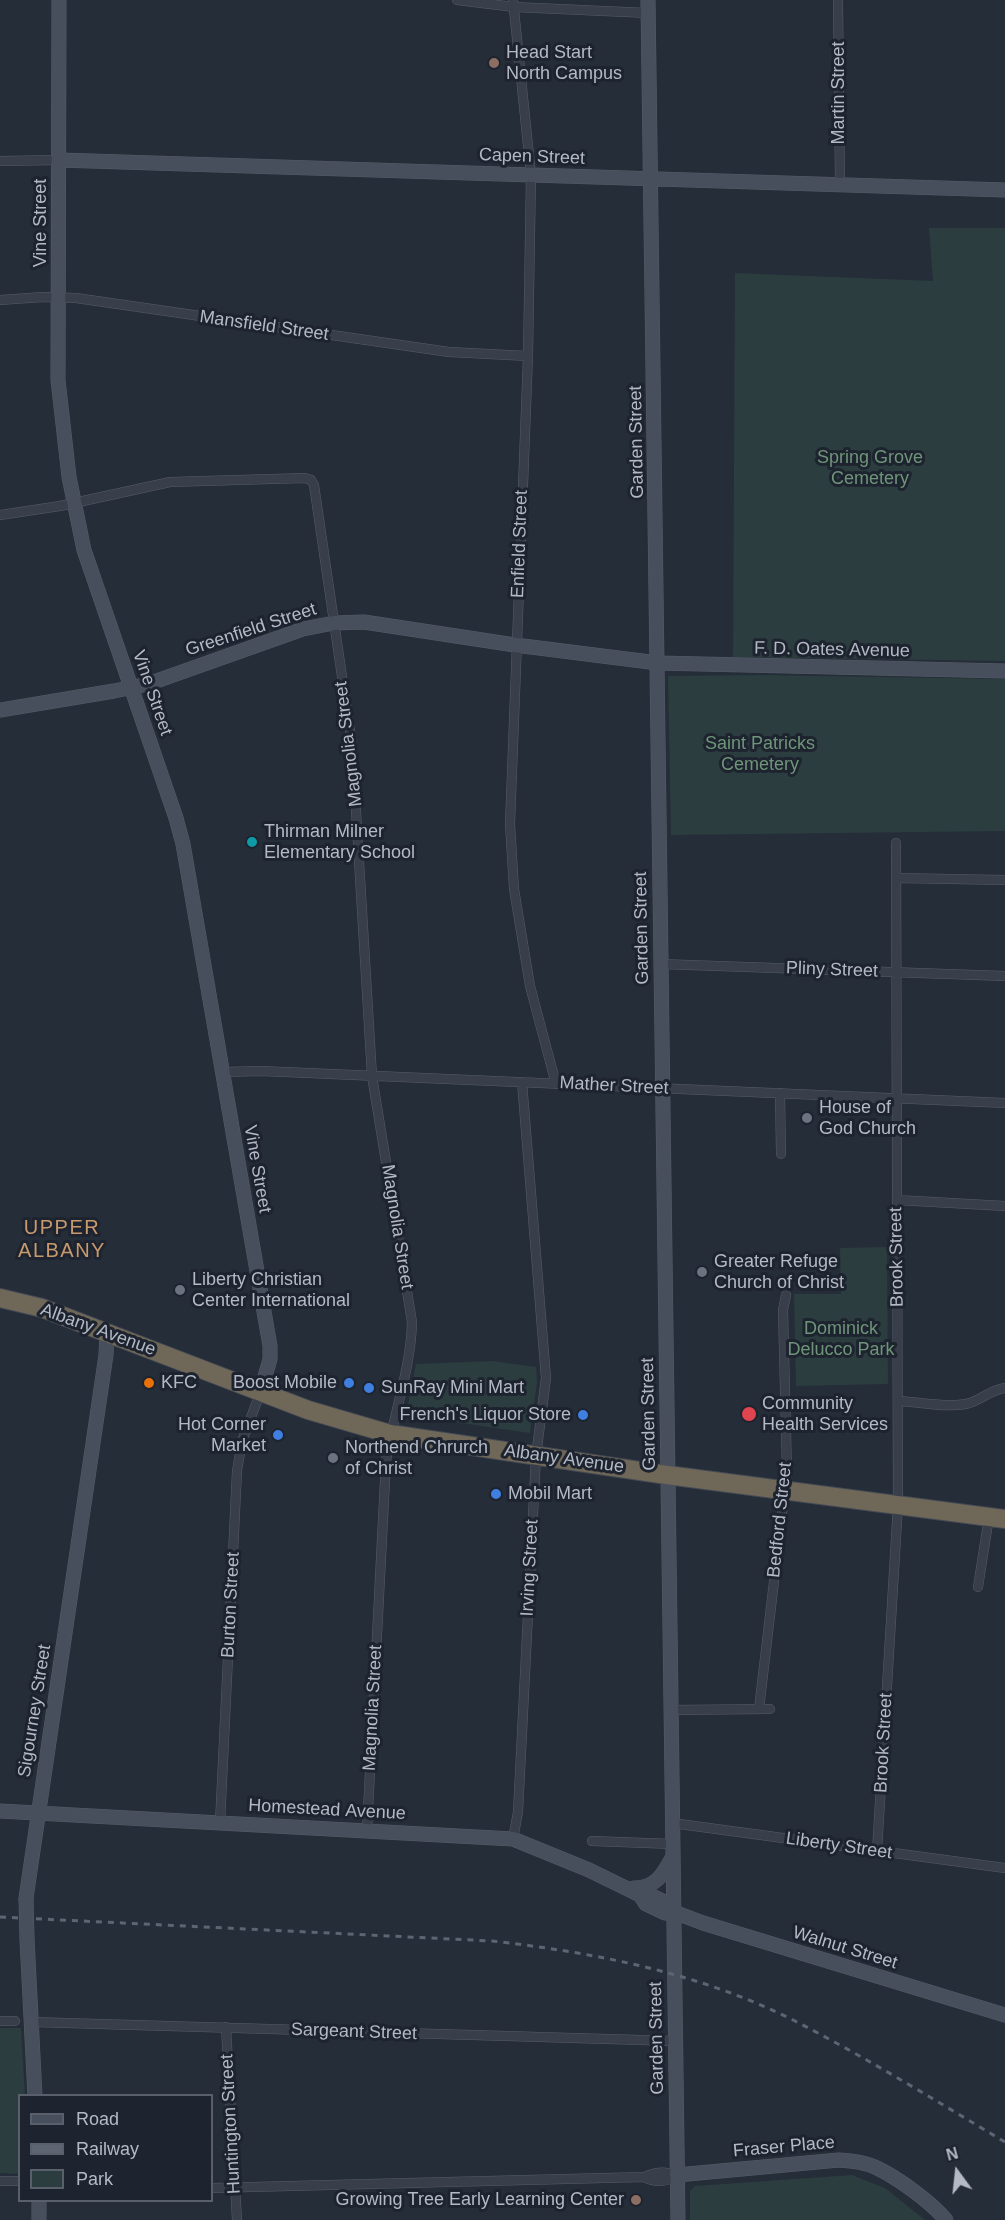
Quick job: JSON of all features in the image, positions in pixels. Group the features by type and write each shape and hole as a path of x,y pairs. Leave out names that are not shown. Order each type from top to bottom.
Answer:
{"highway":[{"name":"Albany Avenue","path":"0,1298 42,1308 324,1416 390,1434 997,1518"}],"street":[{"name":"Vine Street","path":"59,0 60,405 74,502 84,550 181,832 271,1353 261,1391"},
{"path":"457,0 514,4 648,6"},
{"name":"Martin Street","path":"838,0 840,185"},
{"name":"Enfield Street","path":"514,4 531,175 528,356 515,645 510,824 514,889 530,986 556,1084"},
{"name":"Garden Street","path":"648,6 678,2220"},
{"path":"0,161 59,160"},
{"name":"Capen Street","path":"59,160 1005,190"},
{"name":"Mansfield Street","path":"0,300 58,297 449,352 528,356"},
{"name":"Magnolia Street","path":"74,502 170,482 304,478 311,480 314,485 353,753 372,1076 412,1322 410,1349 386,1461 367,1830"},
{"path":"0,515 74,502"},
{"name":"Greenfield Street","path":"0,710 131,688 303,629 334,623 364,622 515,645 658,663"},
{"name":"F. D. Oates Avenue","path":"658,663 1005,671"},
{"name":"Brook Street","path":"877,1851 898,1505 896,843"},
{"path":"896,878 1005,880"},
{"name":"Pliny Street","path":"660,964 1005,976"},
{"name":"Mather Street","path":"222,1072 240,1070 1005,1104"},
{"name":"Irving Street","path":"513,1839 518,1812 536,1456 546,1378 522,1082"},
{"path":"780,1093 781,1154"},
{"path":"897,1200 1005,1206"},
{"name":"Bedford Street","path":"759,1709 787,1460 783,1305 786,1295"},
{"name":"Sigourney Street","path":"35,2094 26,1898 106,1355 107,1333"},
{"path":"899,1401 957,1405 969,1403 995,1390 1005,1388"},
{"name":"Burton Street","path":"220,1822 237,1471 242,1441 261,1391"},
{"path":"978,1587 997,1518"},
{"path":"671,1710 770,1709"},
{"name":"Homestead Avenue","path":"0,1811 513,1839 589,1870 640,1895 646,1904 661,1911 674,1912"},
{"name":"Liberty Street","path":"672,1823 1005,1868"},
{"path":"592,1841 673,1850 663,1875 657,1881 641,1888 624,1888"},
{"name":"Walnut Street","path":"674,1912 757,1940 1005,2015"},
{"path":"0,2021 15,2021"},
{"name":"Sargeant Street","path":"32,2022 675,2041"},
{"name":"Huntington Street","path":"226,2027 237,2220"},
{"name":"Fraser Place","path":"677,2175 839,2160 858,2162 877,2168 913,2191 946,2220"},
{"path":"213,2188 644,2177 653,2173 668,2172 677,2175"},
{"path":"0,2181 18,2181"},
{"path":"39,2202 39,2220"}],"green space":[{"name":"Spring Grove Cemetery","path":"929,228 1005,228 1005,661 733,657 735,273 933,281"},
{"name":"Saint Patricks Cemetery","path":"761,675 1005,679 1005,831 671,835 668,676"},
{"name":"Dominick Delucco Park","path":"887,1247 888,1384 796,1386 794,1294 841,1294 840,1248"},
{"path":"492,1361 536,1367 537,1383 530,1433 406,1415 416,1364"},
{"path":"0,2028 21,2028 25,2094 18,2094 18,2174 0,2173"},
{"path":"852,2175 885,2188 925,2220 690,2220 690,2191 695,2186"}],"railway":[{"path":"0,1917 492,1941 609,1959 685,1978 759,2004 822,2035 1005,2142"}],"place":[{"name":"Head Start North Campus","path":"494,63"},
{"name":"Thirman Milner Elementary School","path":"252,842"},
{"name":"House of God Church","path":"807,1118"},
{"name":"Greater Refuge Church of Christ","path":"702,1272"},
{"name":"Liberty Christian Center International","path":"180,1290"},
{"name":"KFC","path":"149,1383"},
{"name":"Boost Mobile","path":"349,1383"},
{"name":"SunRay Mini Mart","path":"369,1388"},
{"name":"Community Health Services","path":"749,1414"},
{"name":"French's Liquor Store","path":"583,1415"},
{"name":"Hot Corner Market","path":"278,1435"},
{"name":"Northend Chrurch of Christ","path":"333,1458"},
{"name":"Mobil Mart","path":"496,1494"},
{"name":"Growing Tree Early Learning Center","path":"636,2200"}],"district":[{"name":"UPPER ALBANY","path":"62,1240"}]}
